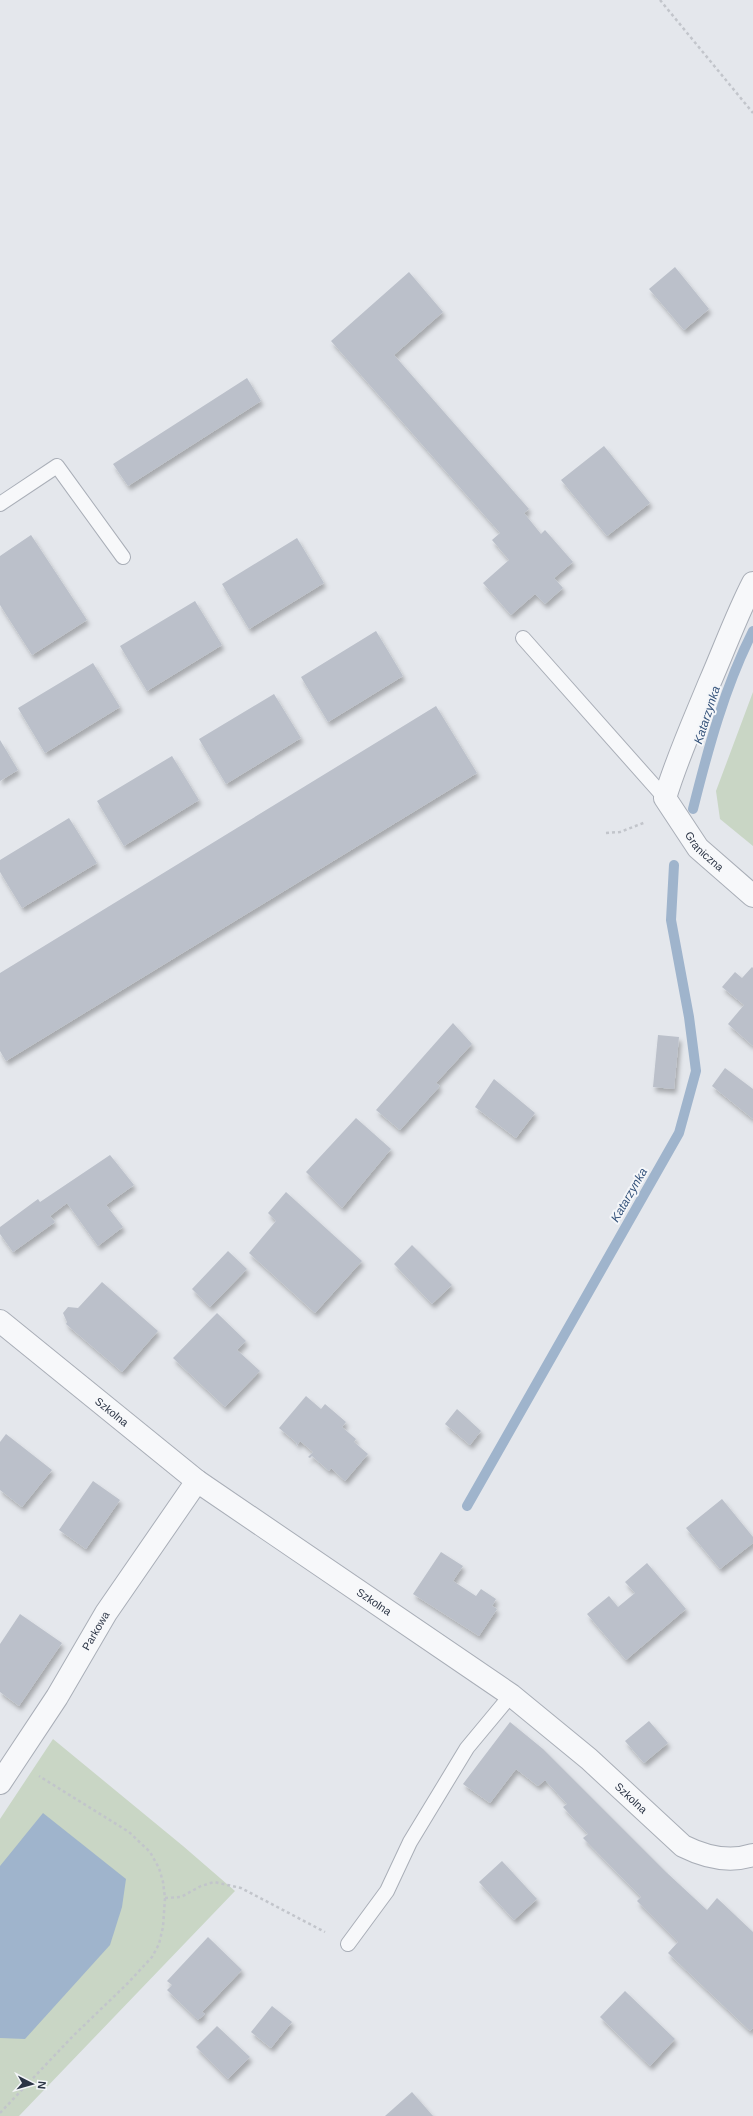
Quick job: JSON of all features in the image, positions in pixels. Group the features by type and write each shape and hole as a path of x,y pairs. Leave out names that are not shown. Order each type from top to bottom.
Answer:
{"street":[{"path":"665,798 678,756 710,683 738,611 753,583"},
{"name":"Graniczna","path":"665,798 698,848 753,896"},
{"name":"Szkolna","path":"0,1321 197,1481 511,1695 589,1759 683,1846 712,1857 741,1858 753,1855"},
{"name":"Parkowa","path":"0,1783 57,1697 106,1613 197,1481"}],"lane":[{"path":"0,504 56,466 123,557"},
{"path":"522,638 665,798"},
{"path":"348,1944 387,1891 410,1842 467,1748 511,1695"}],"path":[{"path":"660,0 753,113"},
{"path":"606,833 620,832 645,822 656,814 665,798"},
{"path":"0,2113 73,2036 128,1983 152,1957 159,1944 165,1898 159,1868 150,1852 129,1832 15,1760"},
{"path":"165,1898 181,1897 201,1886 214,1882 241,1888 348,1944"}],"green space":[{"path":"753,692 753,846 720,819 716,791"},
{"path":"53,1739 183,1846 235,1891 19,2116 0,2116 0,1819"}],"water":[{"path":"43,1813 126,1879 122,1907 110,1945 25,2039 0,2038 0,1866"}],"building":[{"path":"675,267 709,309 684,330 649,289"},
{"path":"409,272 443,312 394,355 529,509 524,513 541,534 545,530 573,562 554,578 563,588 545,604 535,594 511,615 483,583 509,560 492,540 500,533 331,341"},
{"path":"247,378 261,401 128,486 113,464"},
{"path":"604,446 650,503 607,536 561,480"},
{"path":"31,535 87,620 32,655 0,605 0,556"},
{"path":"297,538 324,583 249,629 222,584"},
{"path":"195,601 222,645 147,691 120,646"},
{"path":"376,631 403,676 328,722 301,677"},
{"path":"93,663 120,707 45,753 18,708"},
{"path":"274,694 301,738 226,784 199,739"},
{"path":"436,706 477,773 6,1061 0,1051 0,973"},
{"path":"0,740 18,770 0,781"},
{"path":"172,756 199,800 124,846 97,801"},
{"path":"69,818 97,863 22,908 0,872 0,860"},
{"path":"752,967 753,1046 728,1024 744,1005 722,987 735,972 742,978"},
{"path":"453,1023 472,1044 436,1083 440,1086 400,1130 376,1110"},
{"path":"658,1035 679,1037 674,1089 653,1087"},
{"path":"725,1068 753,1089 753,1119 712,1086"},
{"path":"494,1079 535,1113 516,1138 475,1107"},
{"path":"356,1118 391,1149 342,1208 306,1172"},
{"path":"110,1155 134,1185 106,1205 123,1227 98,1246 67,1203 50,1216 55,1222 13,1252 0,1234 0,1227 38,1199 40,1202"},
{"path":"286,1192 362,1261 315,1313 249,1253 276,1221 268,1213"},
{"path":"412,1245 452,1285 432,1304 394,1264"},
{"path":"228,1251 247,1269 210,1307 192,1289"},
{"path":"102,1282 158,1331 122,1372 66,1324 67,1322 63,1313 68,1307 78,1308"},
{"path":"217,1313 246,1341 237,1350 260,1371 225,1407 173,1358"},
{"path":"306,1396 321,1409 325,1404 346,1422 342,1427 356,1439 354,1442 368,1454 345,1481 331,1468 329,1471 312,1456 310,1458 308,1457 313,1452 300,1441 296,1447 297,1443 279,1428"},
{"path":"457,1409 481,1431 470,1445 445,1424"},
{"path":"6,1434 52,1470 22,1507 0,1490 0,1442"},
{"path":"93,1481 120,1500 86,1549 59,1530"},
{"path":"722,1499 753,1537 753,1543 720,1569 686,1528"},
{"path":"441,1552 463,1566 453,1581 476,1596 481,1589 496,1599 492,1606 497,1609 479,1636 413,1594"},
{"path":"647,1563 686,1609 626,1660 587,1614 609,1596 618,1607 635,1593 625,1582"},
{"path":"20,1614 62,1643 19,1706 0,1692 0,1644"},
{"path":"649,1721 668,1743 644,1763 625,1741"},
{"path":"510,1722 543,1749 666,1872 707,1910 717,1898 753,1932 753,2028 750,2031 668,1953 678,1942 637,1901 641,1897 583,1838 588,1834 563,1807 567,1804 545,1780 538,1786 516,1769 490,1803 463,1784"},
{"path":"502,1861 537,1899 514,1920 479,1882"},
{"path":"208,1937 242,1970 202,2012 205,2014 198,2020 167,1990 172,1985 167,1981"},
{"path":"625,1991 675,2039 650,2066 600,2017"},
{"path":"272,2006 292,2022 271,2048 251,2032"},
{"path":"217,2026 250,2057 228,2079 196,2047"},
{"path":"412,2092 433,2116 385,2116"}],"waterway":[{"name":"Katarzynka","path":"693,809 718,718 734,674 753,631"},
{"name":"Katarzynka","path":"467,1506 679,1133 696,1071 689,1017 671,920 674,865"}]}
